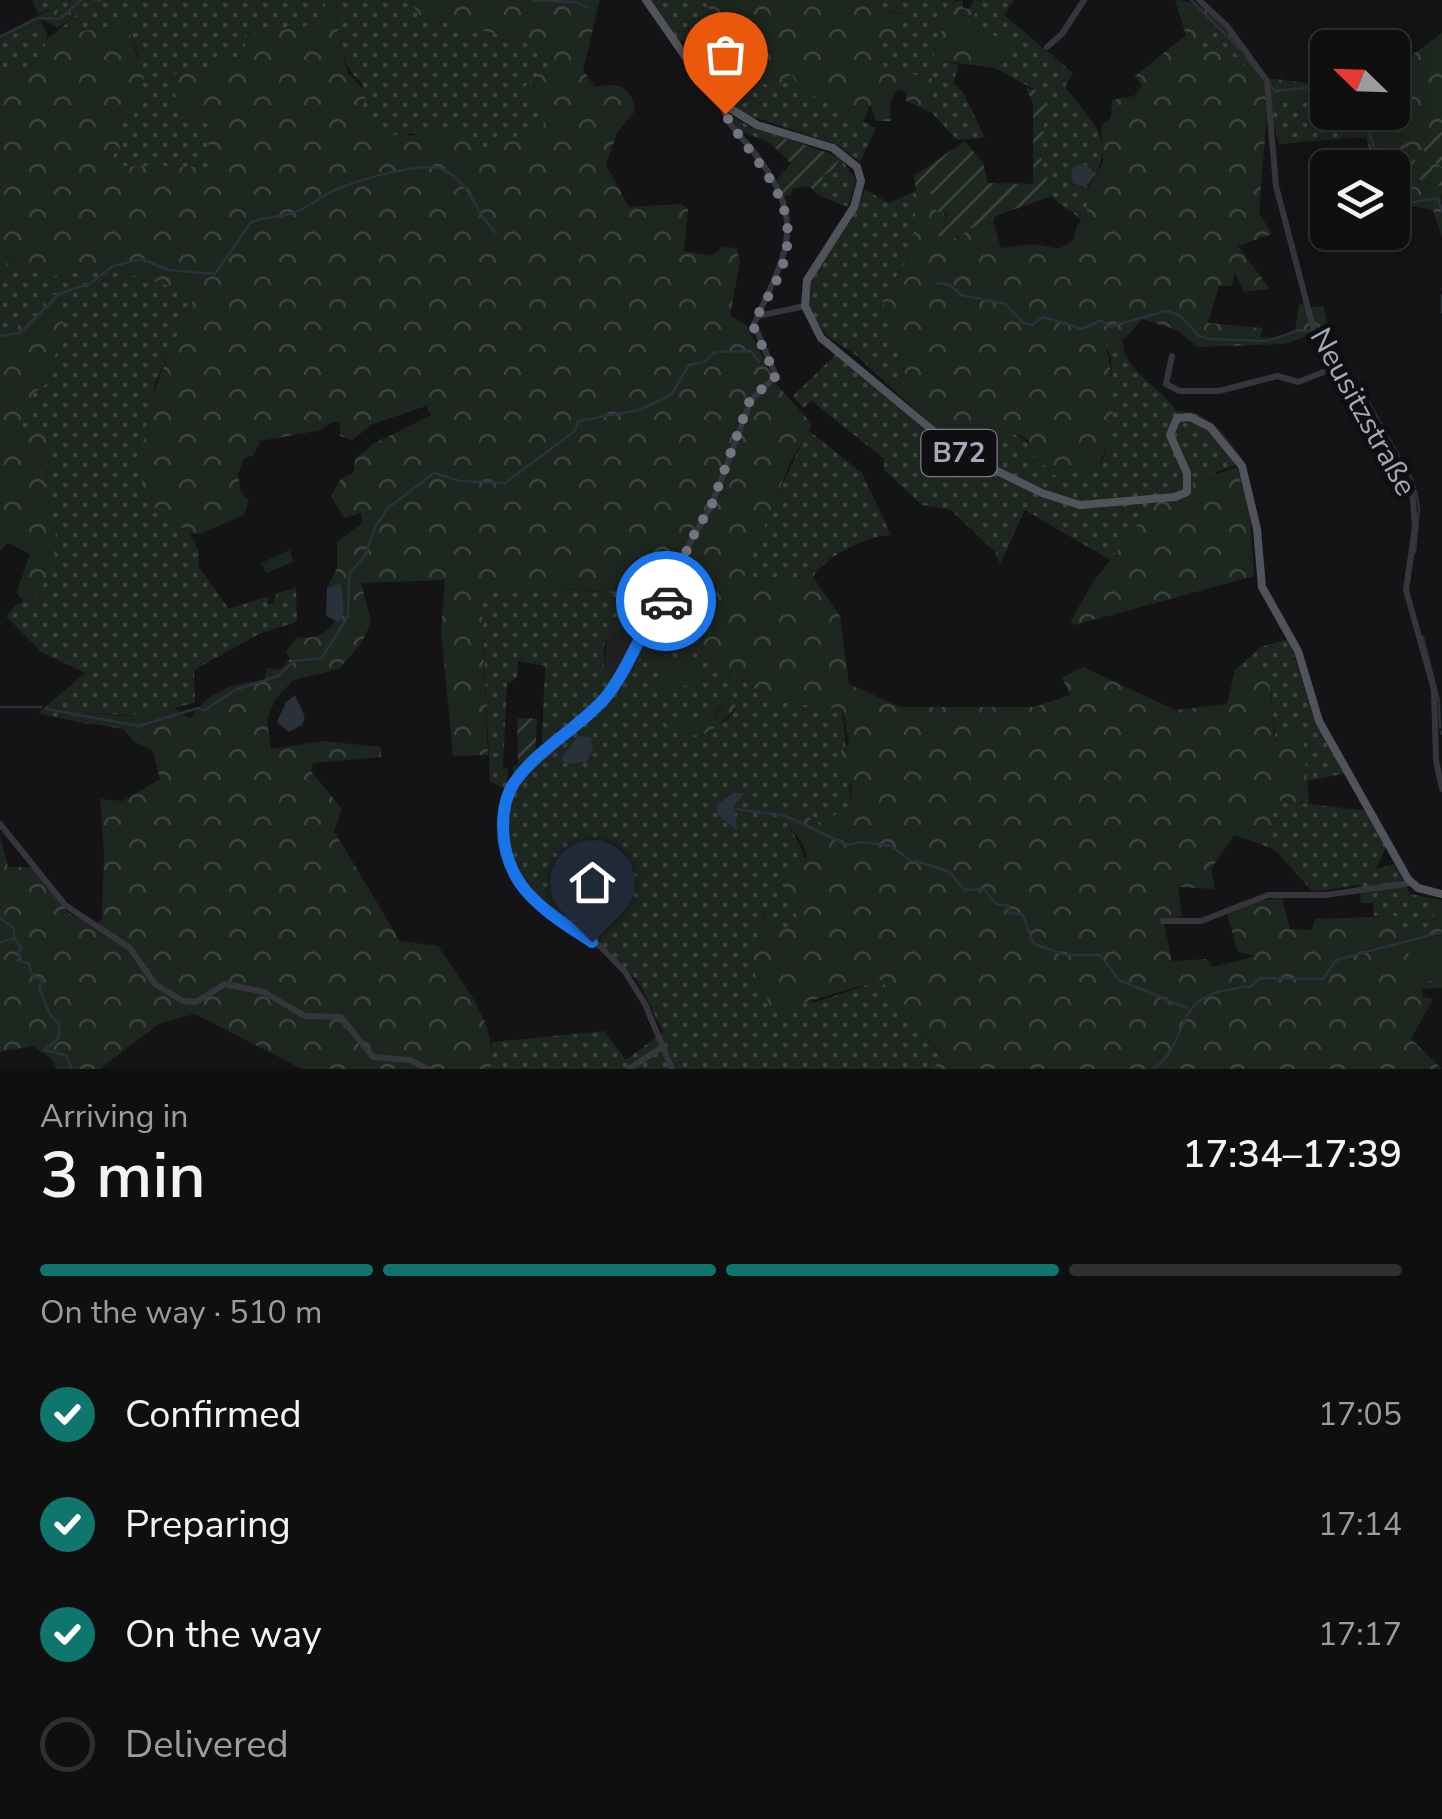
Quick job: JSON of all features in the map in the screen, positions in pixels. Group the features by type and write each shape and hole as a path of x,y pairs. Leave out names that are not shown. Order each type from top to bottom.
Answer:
{"main road":[{"path":"646,0 705,85 723,104 757,125 833,148 850,159 859,172 858,197 810,270 805,306"},
{"name":"B72","path":"805,306 821,338 948,444 972,460 1058,500 1088,505 1184,495 1189,479 1172,442 1172,423 1190,417 1218,433 1246,476 1257,529 1260,581 1298,651 1320,721 1412,883"},
{"path":"1412,883 1442,894"}],"street":[{"path":"1047,47 1062,34 1084,0"},
{"name":"Neusitzstraße","path":"1199,0 1227,26 1267,80 1276,186 1314,331 1339,366 1413,495 1415,527 1406,590 1434,690 1436,760 1442,789"},
{"path":"672,1069 645,1004 625,972 600,948 534,903 521,889 505,850 505,807 514,783 594,710 624,672 644,626 672,592 684,554 712,504 736,446 750,400 776,376 755,334 757,316 786,257 786,210 773,178 732,125 723,104"},
{"path":"757,316 805,306"},
{"path":"1172,356 1166,384 1179,391 1219,391 1277,376 1298,382 1339,366"},
{"path":"0,824 66,905 130,948 148,976 170,995 196,1002 226,984 264,992 305,1016 342,1018 373,1057 410,1060 428,1069"},
{"path":"1162,921 1201,921 1268,895 1325,894 1412,883"},
{"path":"629,1069 662,1047"}],"shaded area":[{"path":"1082,164 1090,167 1090,183 1082,186 1074,183 1071,175 1074,167"},
{"path":"341,583 344,609 340,623 326,616 327,588"},
{"path":"636,631 637,640 616,677 604,670 607,637 611,632"},
{"path":"295,695 305,717 302,725 289,732 277,722 286,702"},
{"path":"579,736 591,737 593,750 586,762 565,764 561,758"},
{"path":"746,792 734,806 737,830 719,816 716,805 732,794"}],"green space":[{"path":"32,0 326,0 324,24 245,35 245,51 228,61 200,71 170,75 178,98 178,114 209,124 209,167 115,166 113,155 120,148 115,124 139,58 126,23 113,32 88,30 61,37 55,33 77,14 52,9 38,14"},
{"path":"326,0 337,0 338,33 347,72 367,93 360,117 382,132 395,135 464,130 486,149 545,124 522,89 555,59 529,41 421,17 409,0 600,0 583,70 595,87 611,85 627,91 635,111 617,133 606,165 629,207 681,204 688,209 684,251 711,256 723,247 737,248 740,262 730,315 746,325 777,385 812,424 789,465 744,578 813,577 840,616 849,684 900,707 1034,707 1070,695 1062,678 1083,667 1175,710 1227,704 1235,670 1268,669 1275,741 1295,730 1304,745 1309,803 1272,800 1274,833 1257,843 1234,835 1211,869 1215,889 1178,887 1182,917 1163,919 1172,961 1207,959 1212,967 1257,956 1238,952 1227,914 1252,902 1282,898 1290,929 1312,930 1315,919 1398,916 1400,930 1425,930 1434,918 1434,908 1442,908 1442,935 1409,939 1416,981 1442,980 1442,988 1422,989 1423,997 1433,999 1411,1039 1442,1069 932,1069 943,1058 881,980 773,1012 749,961 758,938 758,912 761,909 771,934 799,922 783,882 807,856 802,842 784,820 794,812 822,823 851,805 852,786 840,779 841,750 849,744 843,709 778,702 687,648 639,661 636,631 659,600 585,590 481,589 488,755 453,756 441,630 445,580 361,583 371,621 363,641 339,669 293,680 275,700 267,720 271,749 323,741 381,747 381,757 313,763 311,771 342,809 334,831 400,941 438,946 467,989 489,1036 491,1069 302,1069 195,1014 160,1023 100,1069 56,1069 54,1061 33,1046 0,1052 0,836 8,867 33,867 68,913 96,925 102,918 104,853 100,799 123,801 160,779 153,751 133,741 123,729 61,718 55,710 123,716 174,708 190,719 204,702 221,691 264,681 267,668 280,670 290,659 286,651 297,637 319,635 335,621 340,622 344,609 340,583 327,588 337,568 337,542 362,523 361,513 344,518 331,496 341,479 354,472 355,459 373,444 431,415 426,406 373,424 352,440 340,436 340,423 332,422 321,430 260,441 253,456 244,458 238,474 241,493 249,500 244,515 199,534 190,533 143,499 148,417 162,371 195,296 122,273 86,271 45,278 4,254 8,276 0,282 0,76 41,61 47,38 55,33 61,37 88,30 112,32 117,22 126,22 144,77 133,119 115,124 120,148 113,155 115,166 208,167 209,124 177,114 178,98 169,87 170,75 209,68 237,57 245,51 245,35 324,24"},
{"path":"337,0 409,0 422,17 529,41 555,59 546,124 485,150 412,133 398,138 374,133 360,117 363,84 344,57"},
{"path":"650,0 704,0 715,21 679,43"},
{"path":"704,0 871,0 872,10 904,14 897,41 875,42 885,68 934,79 931,112 906,101 906,92 898,89 890,103 891,121 876,121 870,105 863,123 798,87 791,74 779,89 725,70 733,35 715,21"},
{"path":"871,0 957,0 949,4 933,59 959,65 953,83 963,92 985,138 957,140 931,112 934,79 884,68 874,41 903,13 871,10"},
{"path":"962,0 963,8 969,9 974,0 984,1 974,15 980,29 973,43 1001,57 995,68 933,60 949,4"},
{"path":"981,0 1014,0 1004,15 1073,73 1065,87 1097,129 1102,152 1093,178 1089,167 1070,173 1076,185 1089,186 1086,219 1081,222 1046,186 1040,151 1046,103 1035,90 995,68 1008,43 980,29 974,16"},
{"path":"1175,0 1190,2 1214,16 1261,77 1310,83 1310,97 1268,99 1259,213 1272,234 1238,246 1270,289 1244,292 1235,273 1232,286 1219,286 1208,323 1263,328 1260,337 1279,338 1295,330 1299,305 1305,302 1307,308 1323,306 1329,329 1284,344 1197,347 1177,330 1142,319 1127,337 1105,343 1113,423 1100,467 1080,474 1070,469 1060,480 1031,453 1029,440 1008,430 977,459 959,449 900,396 906,377 882,298 912,253 917,197 936,193 946,220 969,229 993,222 1001,248 1034,244 1059,249 1074,239 1077,225 1086,219 1089,186 1103,162 1101,126 1111,118 1112,100 1134,96 1142,86 1135,76 1186,35","holes":["1212,24 1247,68 1223,50 1192,45"]},
{"path":"52,9 78,14 57,28 44,20 0,40 0,35"},
{"path":"41,22 47,33 42,61 0,76 0,40"},
{"path":"1212,24 1251,72 1191,45"},
{"path":"980,29 1009,43 1001,57 973,43"},
{"path":"1442,33 1442,124 1428,158 1442,167 1442,179 1416,162 1400,138 1407,150 1370,150 1366,138 1354,138 1348,130 1410,130 1410,57"},
{"path":"725,70 749,81 791,74 798,87 876,128 860,162 837,145 742,113 709,85"},
{"path":"1026,88 1035,90 1047,103 1040,155 1052,196 995,216 993,222 969,229 958,239 932,235 933,219 946,220 947,214 935,210 936,193 917,197 914,176 965,141 983,163 988,183 1033,184 1033,104"},
{"path":"1310,97 1310,130 1348,130 1354,138 1279,144 1268,99"},
{"path":"729,114 752,128 776,135 770,143 738,130"},
{"path":"1442,124 1442,167 1428,158 1416,136"},
{"path":"776,135 840,157 834,169 823,176 818,195 809,186 792,189 791,195 784,196 777,179 791,163 770,143"},
{"path":"1400,137 1408,150 1397,150 1393,140"},
{"path":"1410,153 1416,162 1442,179 1442,196 1440,186 1410,173"},
{"path":"1410,155 1427,183 1441,186 1442,237 1433,210 1411,206"},
{"path":"840,157 856,180 848,207 818,195 823,176 834,169"},
{"path":"865,190 889,203 915,191 917,197 912,253 882,298 906,378 900,396 857,356 826,335 809,308 812,277 851,220"},
{"path":"3,254 45,278 86,271 122,273 195,296 155,383 143,499 190,533 199,552 199,567 229,609 265,597 269,598 267,604 272,604 277,593 296,588 297,622 261,633 194,670 195,703 138,716 95,713 61,718 92,725 38,713 85,673 41,652 6,616 16,605 39,595 56,537 46,502 47,428 20,430 32,394 48,382 65,316 58,293 47,300 38,315 0,336 0,282 7,275"},
{"path":"59,292 65,316 48,383 32,394 21,429 47,427 46,502 56,537 55,559 39,595 24,602 17,592 30,554 8,543 0,551 0,336 38,315 47,300"},
{"path":"1123,338 1134,369 1176,411 1199,415 1216,426 1244,462 1217,472 1189,495 1154,503 1110,560 1025,510 1000,564 995,552 951,510 922,505 884,470 884,459 812,401 803,408 793,396 836,354 973,464 1008,430 1070,469 1100,467 1112,429 1111,358 1105,342"},
{"path":"808,430 862,473 891,535 848,548 813,577 744,578 766,519"},
{"path":"1237,467 1250,515 1254,576 1075,625 1070,622 1094,581 1154,503 1189,495 1193,483"},
{"path":"290,550 293,562 266,573 261,563"},
{"path":"505,584 613,593 639,603 660,600 636,631 611,632 604,645 604,669 616,677 593,708 547,749 542,740 545,666 518,661 517,678 507,684 503,768 508,768 507,790 490,781 481,589"},
{"path":"1289,639 1313,717 1348,773 1307,781 1304,745 1294,731 1276,742 1268,669 1235,670 1261,647"},
{"path":"637,643 640,661 687,648 778,702 842,709 851,806 822,823 794,812 784,820 804,858 799,923 771,934 762,910 758,913 758,939 749,961 814,1003 881,980 943,1059 932,1069 491,1069 492,1042 604,1031 626,1060 663,1032 638,981 604,950 534,903 514,877 503,830 510,791 617,683","holes":["732,696 736,710 727,720 685,737 688,721 710,717"]},
{"path":"687,658 690,671 702,669 705,682 664,690 657,664"},
{"path":"733,695 736,709 708,733 685,737 663,722 685,715 689,721 715,714"},
{"path":"517,719 537,719 535,756 517,775 513,766 518,765"},
{"path":"1271,799 1368,811 1386,847 1376,869 1394,864 1410,894 1442,900 1442,908 1434,908 1434,918 1425,930 1399,930 1398,916 1374,916 1373,903 1361,903 1359,885 1313,892 1275,850 1257,843 1274,833"},
{"path":"1442,935 1442,980 1417,981 1408,973 1409,939"}],"waterway":[{"path":"40,18 60,19 81,0"},
{"path":"94,0 102,0"},
{"path":"533,0 577,2 588,8"},
{"path":"1191,0 1239,48"},
{"path":"0,37 37,18"},
{"path":"1247,59 1275,91 1310,87"},
{"path":"1369,130 1376,150"},
{"path":"0,336 20,333 59,294 91,283 113,266 142,259 168,270 215,274 251,222 296,212 337,189 390,173 432,167 452,174 496,233"},
{"path":"1410,203 1438,198 1442,210"},
{"path":"937,283 950,285 961,295 1006,304 1023,323 1032,325 1043,317 1082,329 1102,320 1108,327 1166,311 1179,315 1199,336 1210,339 1267,341 1299,330 1311,332"},
{"path":"1442,295 1442,312"},
{"path":"1329,349 1351,373 1413,481"},
{"path":"349,574 365,556 375,527 388,508 434,473 460,481 505,483 575,431 578,421 639,410 671,395 689,365 704,362 715,352 751,351 759,362"},
{"path":"1415,553 1419,509 1416,491"},
{"path":"46,709 139,726 198,708 204,711 235,690 278,676 294,661 322,658 348,616 349,577"},
{"path":"1423,637 1439,701"},
{"path":"1439,704 1440,728"},
{"path":"0,707 41,707"},
{"path":"736,809 786,816 847,845 862,842 891,846 911,861"},
{"path":"916,861 950,872 964,890 984,889 996,904 1009,906 1008,912 1023,915 1026,924"},
{"path":"0,918 14,928 14,938 21,947 18,961 28,963 33,976 43,980 39,987 50,1015 59,1024 59,1038 44,1050 66,1055 72,1069"},
{"path":"1027,927 1034,944 1065,955 1100,955 1119,980 1187,1008"},
{"path":"1152,1069 1171,1049 1189,1013 1209,995 1250,987 1260,978 1323,979 1336,960 1442,932"},
{"path":"0,942 12,939"}],"way so far":[{"path":"666,601 678,579 684,554 712,504 750,400 758,388 776,376 753,326 786,257 786,210 773,178 725,114"}],"route":[{"path":"592,942 534,903 521,889 505,850 505,807 514,783 594,710 617,683 631,661 644,626 666,601"}]}
